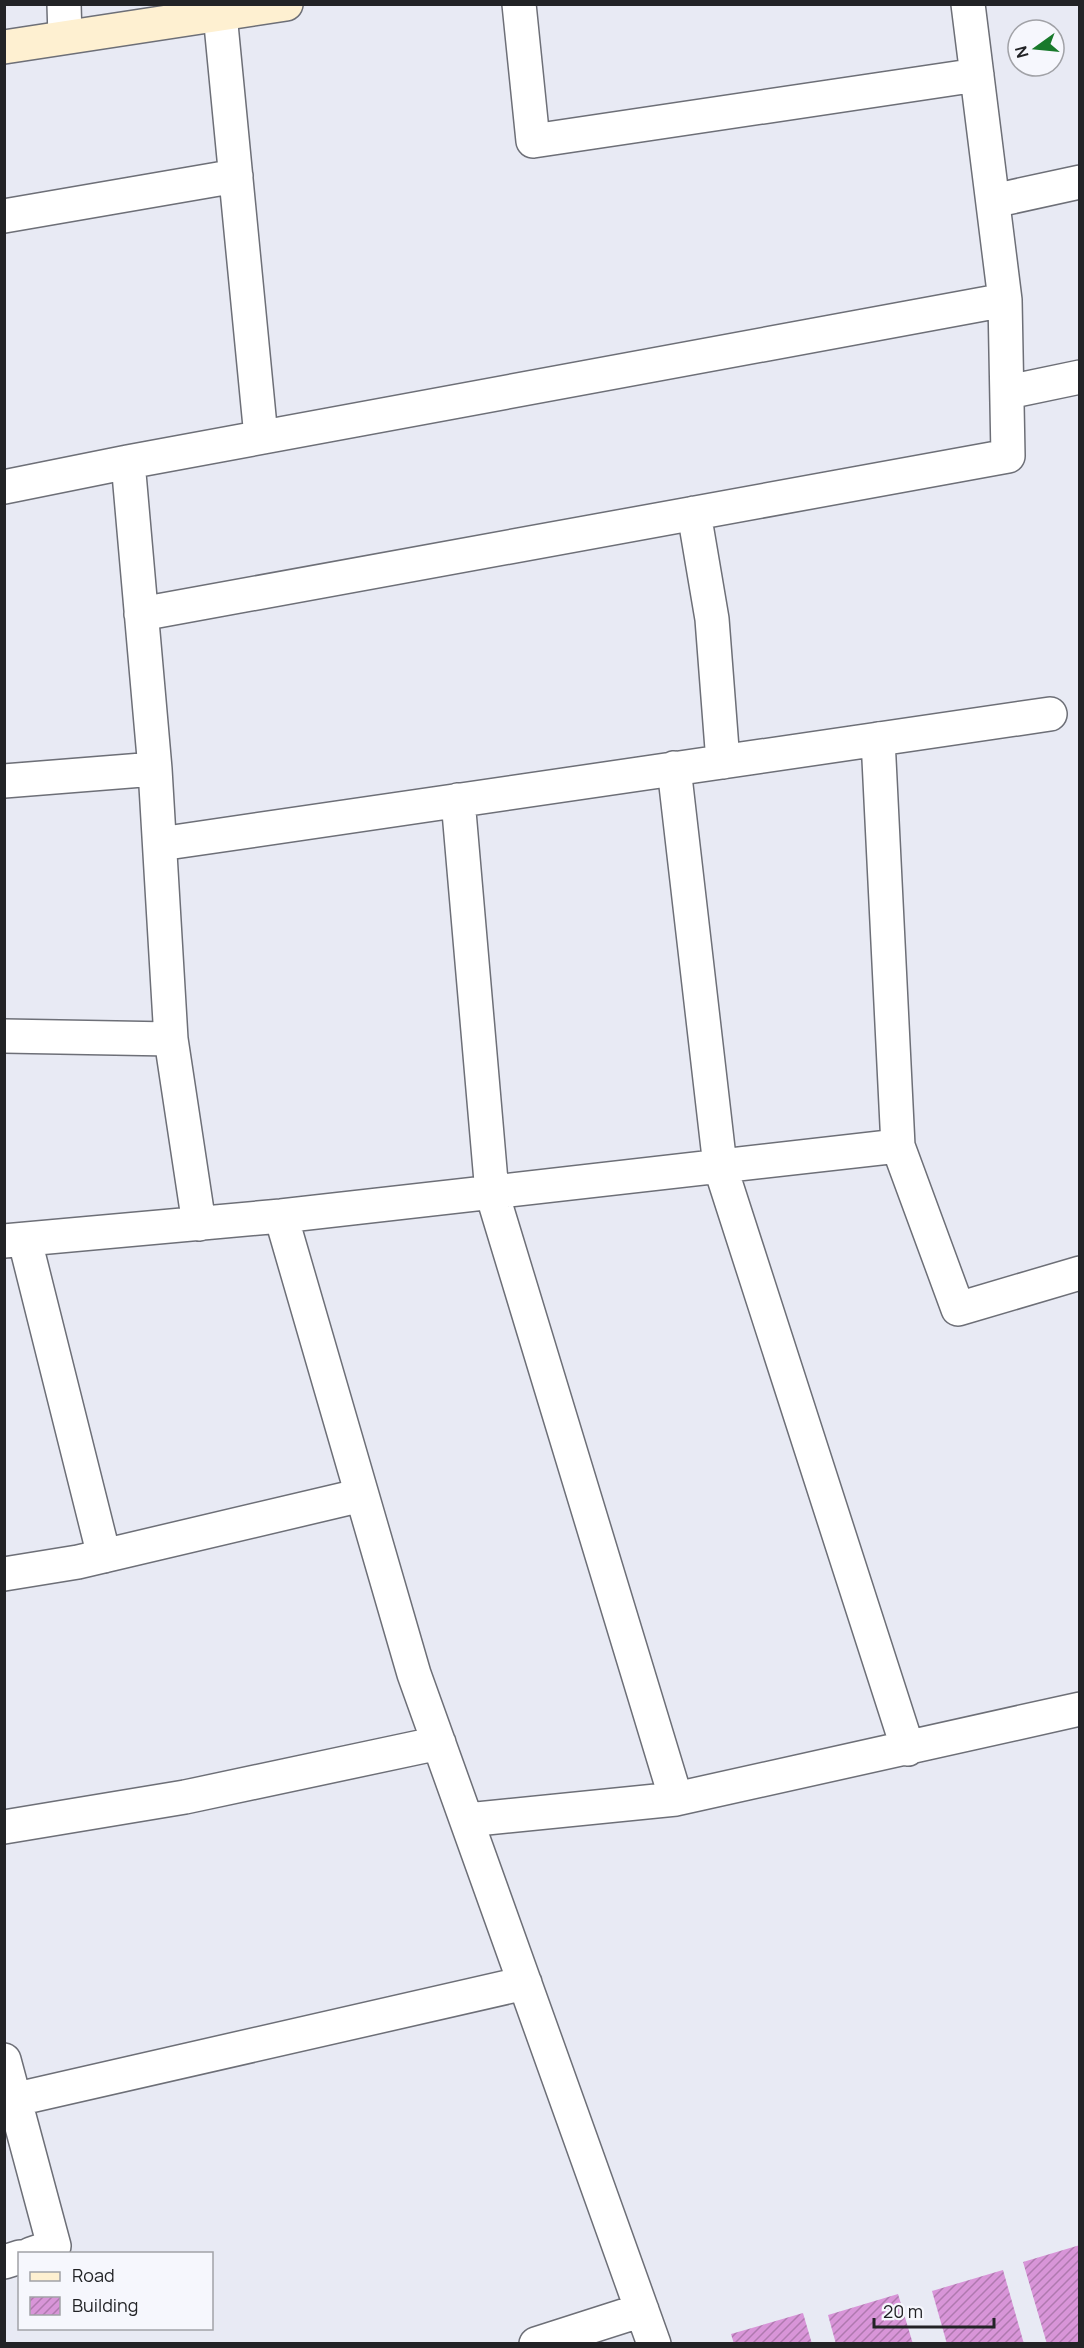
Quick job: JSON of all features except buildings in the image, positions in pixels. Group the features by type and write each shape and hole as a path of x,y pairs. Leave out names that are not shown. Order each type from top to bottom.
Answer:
{"main road":[{"path":"4,47 286,4"}],"street":[{"path":"64,4 65,38"},
{"path":"519,4 533,141 977,75"},
{"path":"141,614 1008,456 1005,300 968,4"},
{"path":"220,14 261,438"},
{"path":"4,216 236,176"},
{"path":"993,201 1080,182"},
{"path":"4,487 128,462 1005,300"},
{"path":"1008,393 1080,377"},
{"path":"128,462 155,769 171,1039 199,1224"},
{"path":"694,513 712,620 723,762"},
{"path":"160,844 1050,714"},
{"path":"878,739 898,1146 958,1309 1080,1273"},
{"path":"674,768 720,1166 908,1749"},
{"path":"4,781 155,769"},
{"path":"458,800 492,1193 676,1799"},
{"path":"4,1036 171,1039"},
{"path":"104,1556 15,1241 281,1216 898,1146"},
{"path":"281,1216 414,1674 654,2343"},
{"path":"4,1574 104,1556 362,1495"},
{"path":"467,1820 676,1799 1080,1709"},
{"path":"4,1827 185,1797 439,1743"},
{"path":"10,2101 525,1983"},
{"path":"4,2060 10,2101 54,2246 34,2252"},
{"path":"536,2343 642,2310"}]}
